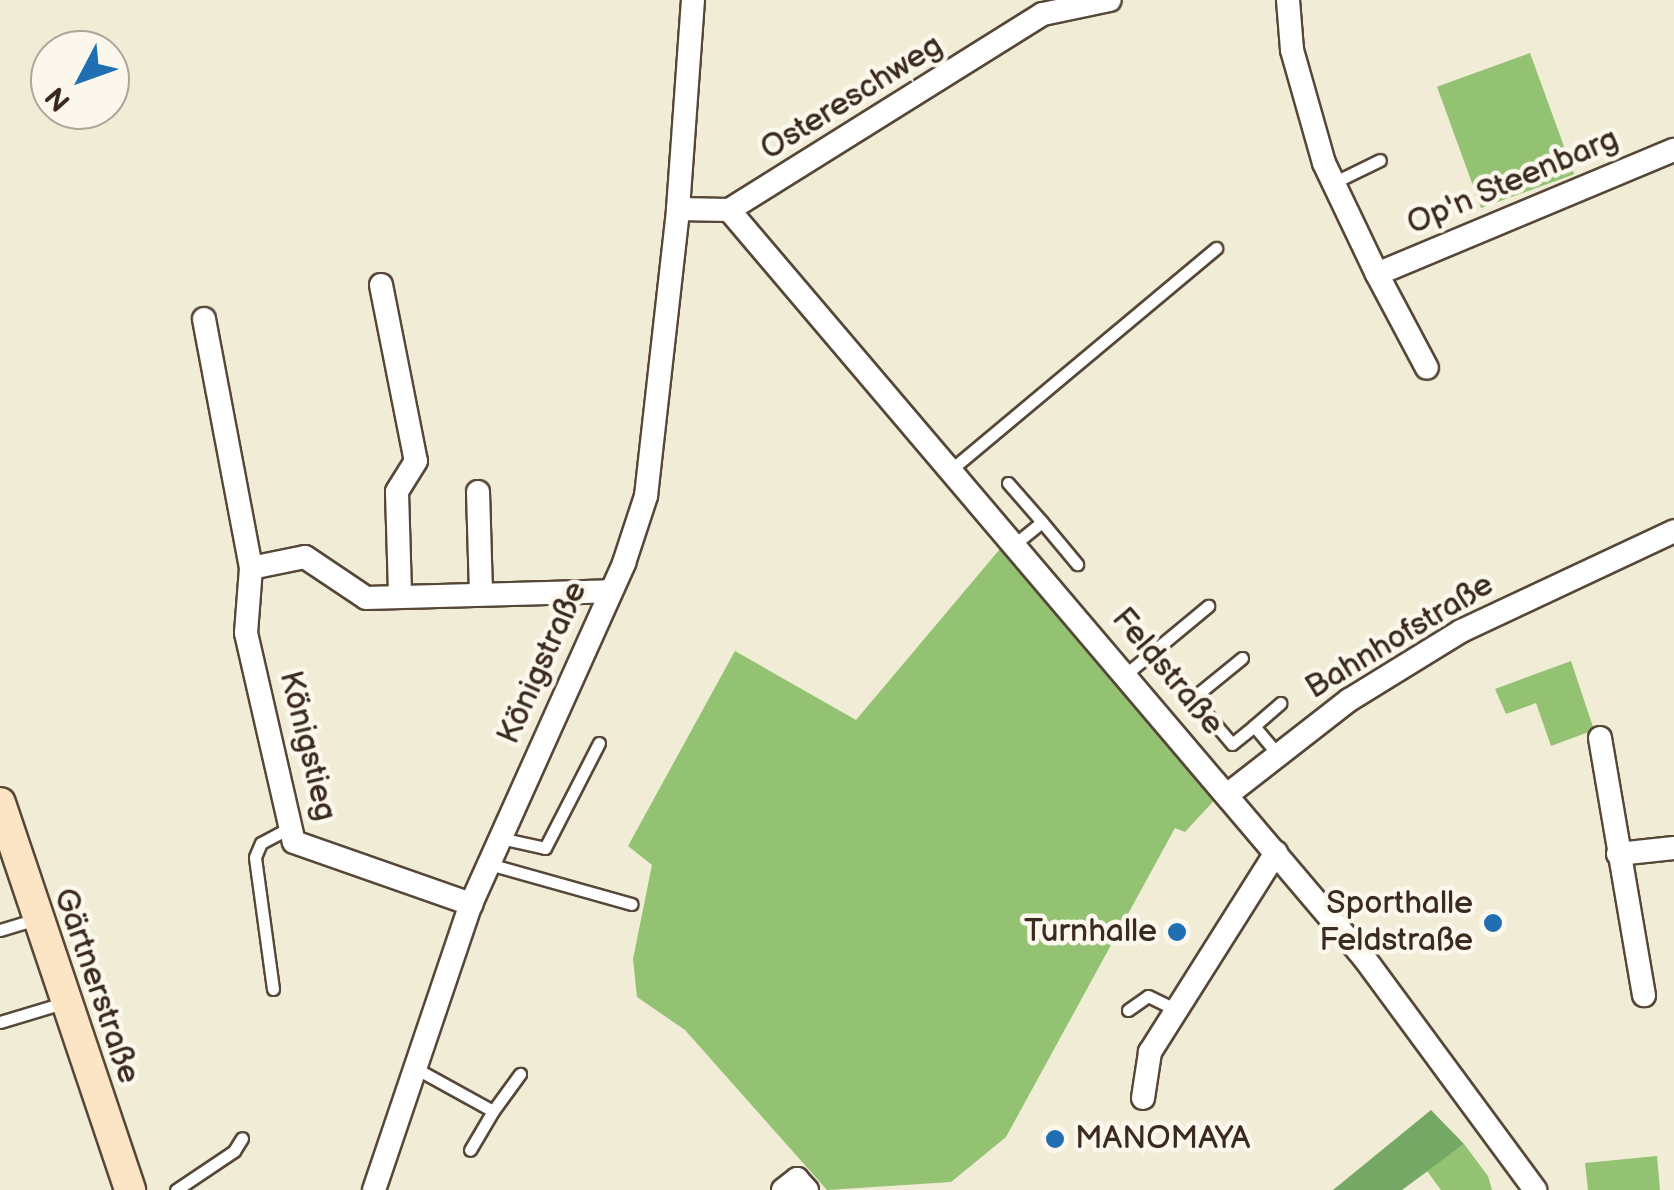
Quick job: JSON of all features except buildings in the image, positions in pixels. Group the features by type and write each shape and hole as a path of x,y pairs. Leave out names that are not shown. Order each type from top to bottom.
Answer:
{"street":[{"name":"Königstraße","path":"374,1190 471,904 611,591 646,496 678,209 693,0"},
{"name":"Ostereschweg","path":"730,210 1049,7 1110,0"},
{"name":"Op'n Steenbarg","path":"1288,0 1292,50 1334,183 1427,368"},
{"name":"Op'n Steenbarg","path":"1377,274 1674,150"},
{"path":"678,209 730,210"},
{"name":"Feldstraße","path":"730,210 953,468 1418,1024 1535,1190"},
{"path":"381,284 416,461 398,492 400,596"},
{"name":"Königstieg","path":"204,320 250,568 246,633 294,842 391,868 471,904"},
{"path":"478,492 481,594"},
{"name":"Bahnhofstraße","path":"1227,794 1348,700 1460,631 1674,531"},
{"path":"250,568 305,557 366,598 611,591"},
{"path":"1600,738 1644,994"},
{"name":"Gärtnerstraße","path":"0,803 5,839 130,1190"},
{"path":"1618,854 1674,848"},
{"path":"1142,1098 1144,1066 1276,853"},
{"path":"783,1190 797,1179 807,1190"}],"lane":[{"path":"1334,183 1380,160"},
{"path":"953,468 1216,248"},
{"path":"1008,483 1077,564"},
{"path":"1016,543 1042,522"},
{"path":"1126,674 1208,606"},
{"path":"1242,658 1193,698 1232,744 1280,703"},
{"path":"1254,726 1278,755"},
{"path":"500,838 545,848 598,744"},
{"path":"273,989 255,857 260,843 291,827"},
{"path":"488,864 631,904"},
{"path":"0,930 36,919"},
{"path":"1128,1010 1148,996 1177,1010"},
{"path":"0,1022 65,1002"},
{"path":"415,1068 493,1111"},
{"path":"470,1150 520,1074"},
{"path":"176,1190 234,1151 242,1138"}],"green space":[{"path":"1530,53 1574,174 1481,208 1437,87"},
{"path":"1010,537 1221,793 1185,832 1175,828 1006,1137 951,1182 827,1190 685,1030 637,997 633,959 652,865 628,846 735,651 856,720"},
{"path":"1571,661 1594,730 1551,746 1536,703 1506,714 1495,689"},
{"path":"1431,1110 1464,1144 1402,1190 1333,1190"},
{"path":"1464,1144 1488,1176 1492,1190 1441,1190 1427,1171"},
{"path":"1657,1156 1660,1190 1588,1190 1585,1163"}],"place":[{"name":"Sporthalle Feldstraße","path":"1493,923"},
{"name":"Turnhalle","path":"1177,932"},
{"name":"MANOMAYA","path":"1055,1139"}]}
